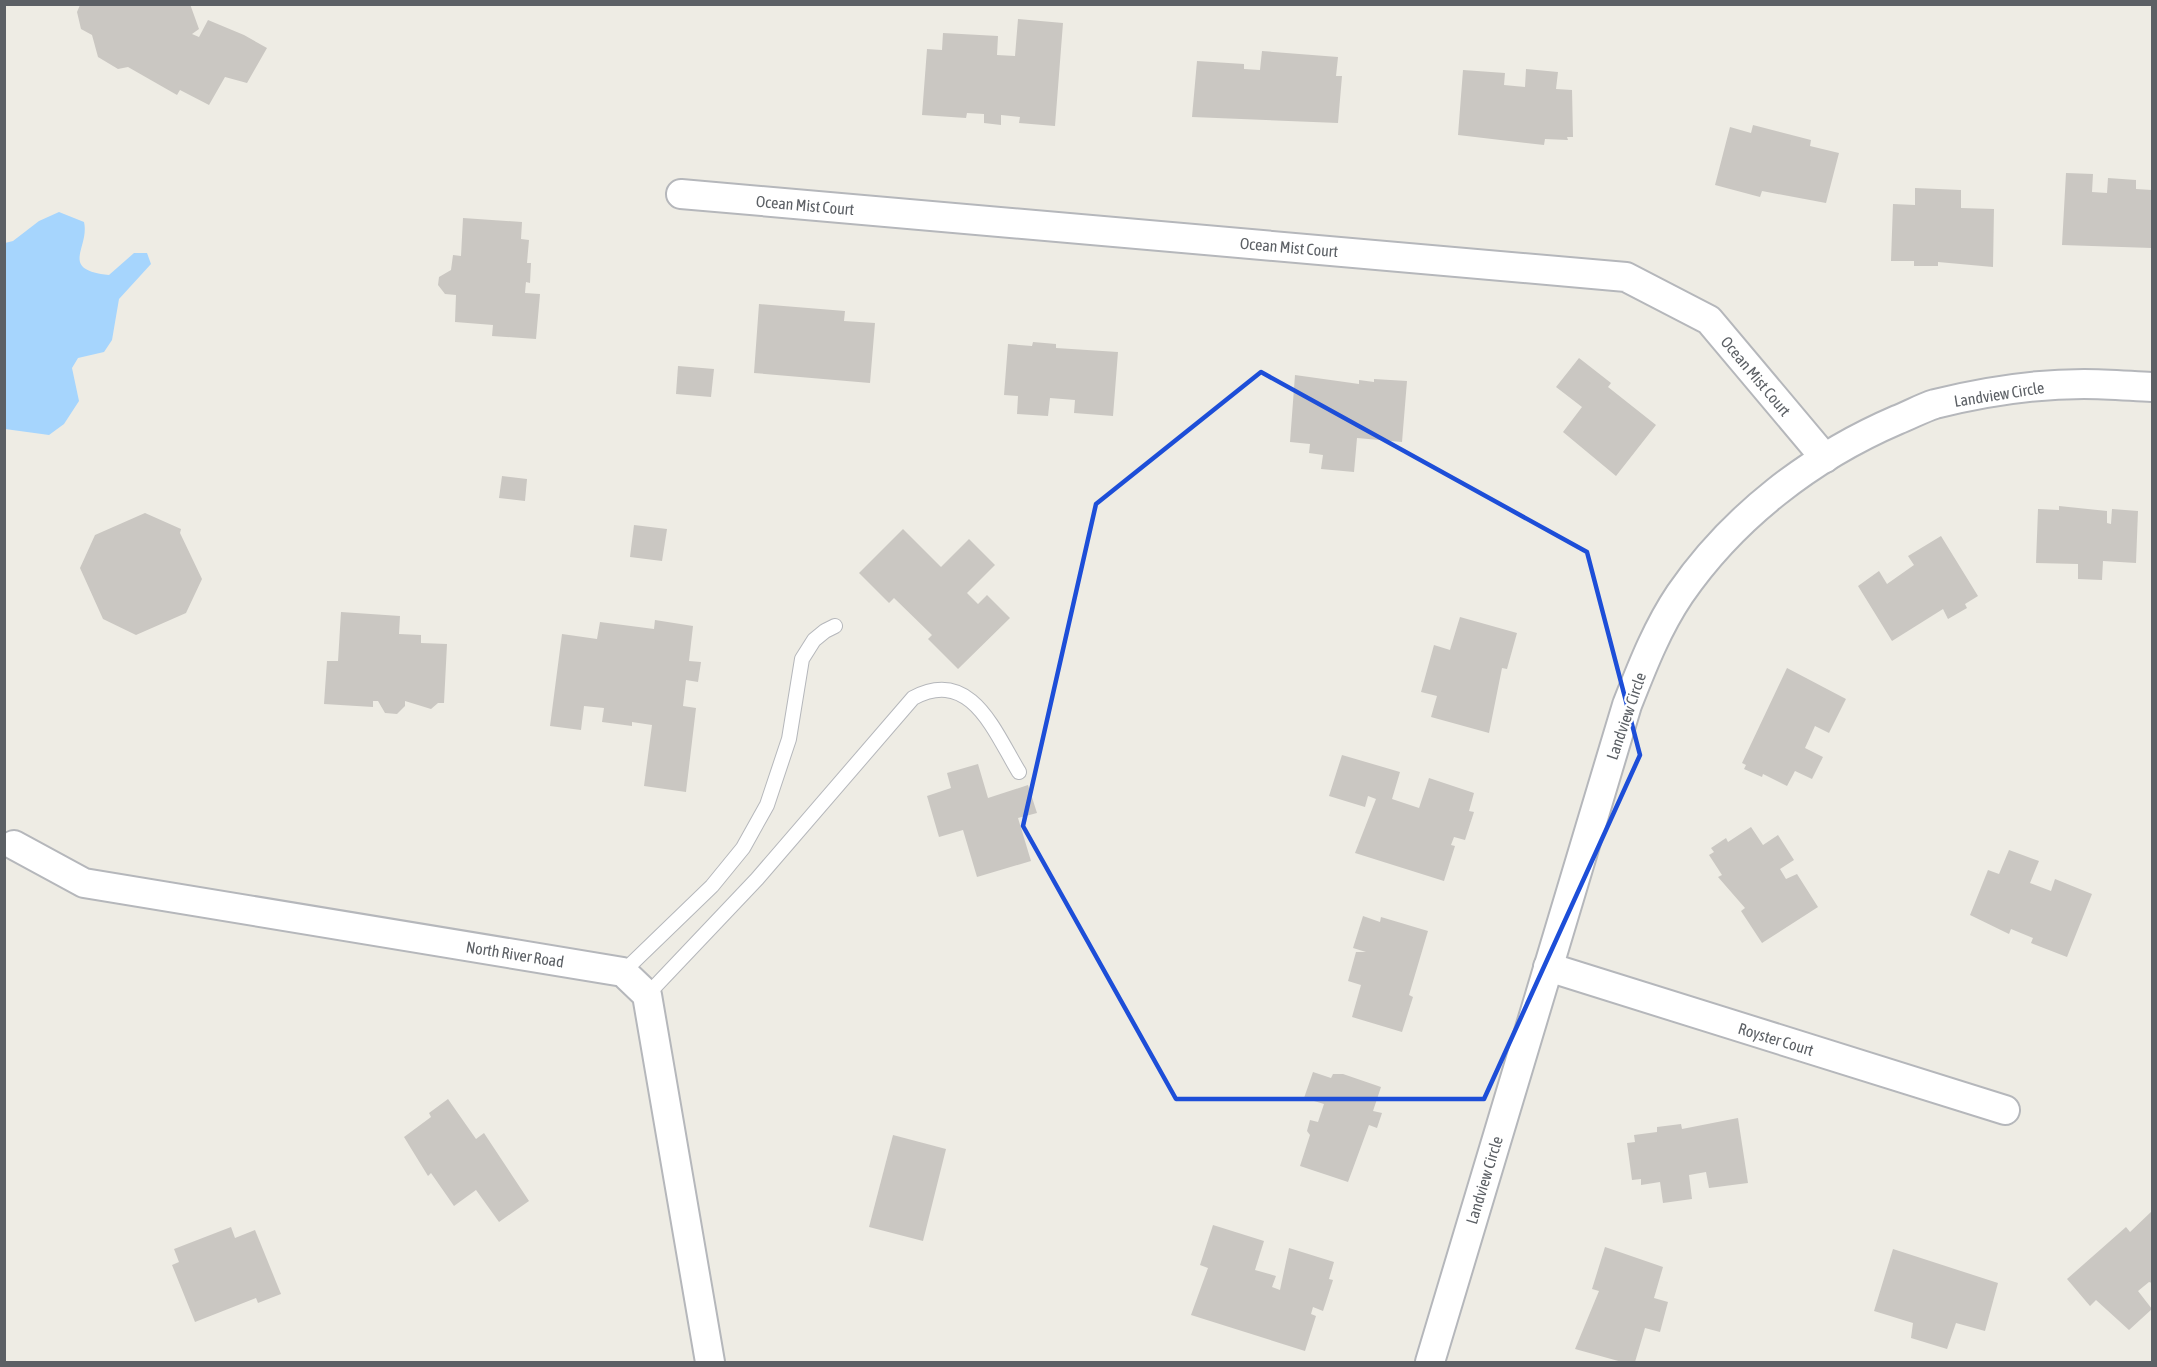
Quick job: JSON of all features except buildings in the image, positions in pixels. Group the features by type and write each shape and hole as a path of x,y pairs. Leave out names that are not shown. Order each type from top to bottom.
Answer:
{"street":[{"name":"Ocean Mist Court","path":"681,194 1626,277 1709,320 1825,458"},
{"name":"Landview Circle","path":"1430,1362 1627,705 1649,649 1679,596 1716,547 1766,500 1825,458 1870,432 1933,405 2008,390 2083,384 2152,387"},
{"name":"North River Road","path":"14,845 84,883 623,972"},
{"name":"Royster Court","path":"1548,967 2005,1110"},
{"path":"623,972 647,995 710,1362"}],"lane":[{"path":"623,972 712,886 743,848 767,805 789,739 802,658 814,640 835,626"},
{"path":"647,995 757,879 913,698 927,691 946,689 968,696 981,711 1019,772"}],"highlighted area":[{"path":"1261,372 1587,552 1640,755 1484,1099 1176,1099 1023,826 1096,504"}],"water":[{"path":"59,212 84,222 85,232 80,263 84,268 109,275 134,253 147,253 151,264 119,299 112,340 104,352 78,358 72,368 79,401 64,424 49,435 5,429 5,243 13,241 39,221"}]}
